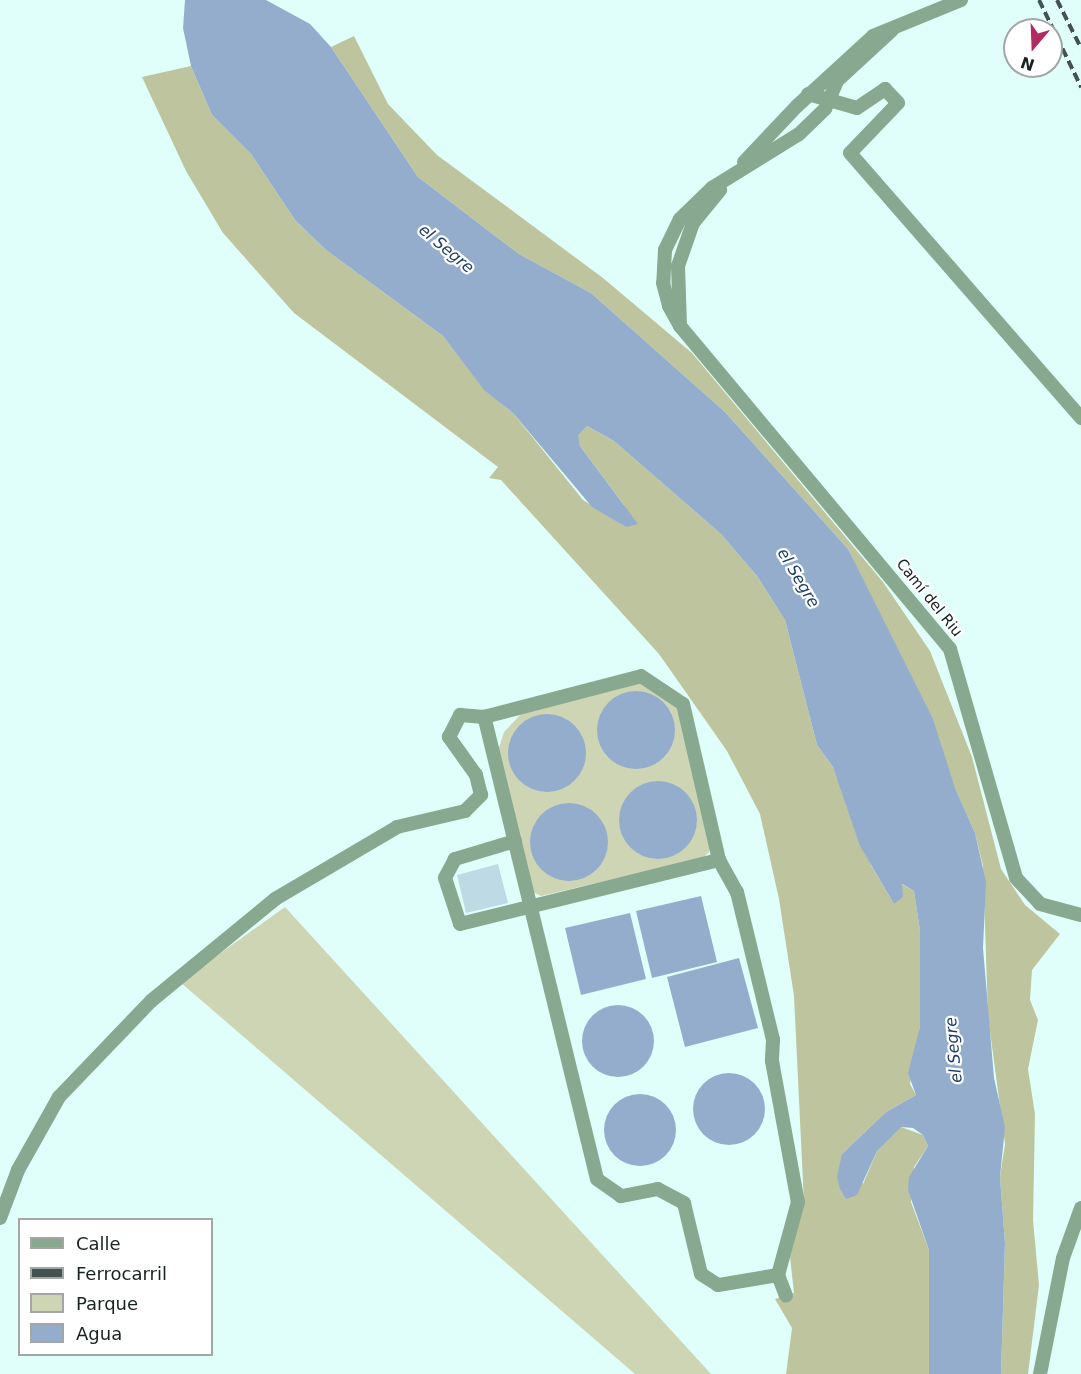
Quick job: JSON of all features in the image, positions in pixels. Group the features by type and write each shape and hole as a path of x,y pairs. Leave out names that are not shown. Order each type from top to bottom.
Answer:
{"street":[{"path":"738,170 808,94 873,36 961,0"},
{"path":"738,170 799,134 828,102 837,81 892,30"},
{"path":"808,94 828,102 857,108 885,89 898,103 850,153 1081,418"},
{"name":"Camí del Riu","path":"738,170 693,223 678,266 680,326 950,649 1016,878 1040,904 1081,915"},
{"path":"0,1218 18,1170 59,1097 151,1001 275,899 397,827 465,811 481,795 476,775 449,737 460,715 479,717 641,676 683,704 719,860 737,892 773,1040 772,1061 798,1202 778,1275 786,1296"},
{"path":"479,717 531,907 597,1179 621,1196 658,1189 684,1203 701,1274 718,1285 778,1275"},
{"path":"514,841 455,859 445,878 460,924 719,860"},
{"path":"1040,1374 1064,1258 1081,1208"}],"green space":[{"path":"354,36 388,104 437,155 603,278 692,353 883,582 930,651 972,757 1001,869 1025,905 1060,934 1032,970 1030,1000 1038,1020 1028,1069 1035,1114 1033,1220 1039,1285 1028,1374 1001,1374 1005,1243 1000,1177 1005,1144 988,1016 983,866 975,833 848,549 725,412 591,293 519,254 418,177 331,47"},
{"path":"191,66 212,115 251,154 295,220 326,250 443,336 484,389 513,413 583,500 626,527 624,505 580,446 577,435 587,426 614,441 721,534 757,576 785,620 817,745 833,767 871,865 894,904 901,884 914,891 920,931 920,1027 910,1084 916,1095 886,1112 842,1154 863,1184 877,1151 901,1127 923,1135 928,1146 914,1167 911,1202 929,1250 929,1374 786,1374 792,1328 775,1299 794,1293 790,1257 804,1203 794,996 779,899 760,814 727,751 659,654 501,480 489,478 498,467 294,313 223,233 186,171 142,77"},
{"path":"638,683 649,683 677,704 711,844 709,852 703,858 541,896 533,892 497,754 504,732 521,714"},
{"path":"285,907 711,1374 635,1374 180,982"}],"water":[{"name":"el Segre","path":"185,0 266,0 310,24 331,47 418,177 519,254 591,293 725,412 848,549 933,719 955,788 975,833 986,882 983,948 994,1078 1005,1127 1000,1177 1005,1243 1001,1374 929,1374 929,1250 908,1190 909,1177 928,1146 923,1135 913,1128 901,1127 877,1151 857,1195 846,1199 840,1189 837,1177 842,1154 886,1112 916,1095 908,1073 920,1027 920,931 914,891 902,884 903,897 894,904 860,846 833,767 817,745 785,620 757,576 721,534 614,441 587,426 578,435 580,446 638,524 626,527 592,507 513,413 484,390 443,336 326,250 295,220 251,154 212,115 191,66 183,28"},
{"path":"636,691 651,694 664,702 672,715 675,730 672,745 664,758 651,766 636,769 621,766 608,758 600,745 597,730 600,715 608,702 621,694"},
{"path":"547,714 562,717 575,725 583,738 586,753 583,768 575,781 562,789 547,792 532,789 519,781 511,768 508,753 511,738 519,725 532,717"},
{"path":"658,781 673,784 686,792 694,805 697,820 694,835 686,848 673,856 658,859 643,856 630,848 622,835 619,820 622,805 630,792 643,784"},
{"path":"569,803 584,806 597,814 605,827 608,842 605,857 597,870 584,878 569,881 554,878 541,870 533,857 530,842 533,827 541,814 554,806"},
{"path":"701,896 717,962 652,978 636,911"},
{"path":"630,913 646,979 581,995 565,928"},
{"path":"739,958 758,1028 685,1047 667,977"},
{"path":"618,1005 638,1011 648,1021 654,1041 648,1061 638,1071 618,1077 598,1071 588,1061 582,1041 588,1021 598,1011"},
{"path":"729,1073 749,1079 759,1089 765,1109 759,1129 749,1139 729,1145 709,1139 699,1129 693,1109 699,1089 709,1079"},
{"path":"640,1094 660,1100 670,1110 676,1130 670,1150 660,1160 640,1166 620,1160 610,1150 604,1130 610,1110 620,1100"}],"building":[{"path":"498,864 508,903 466,913 457,875"}],"railway":[{"path":"1039,0 1081,87"},
{"path":"1057,0 1081,48"}]}
